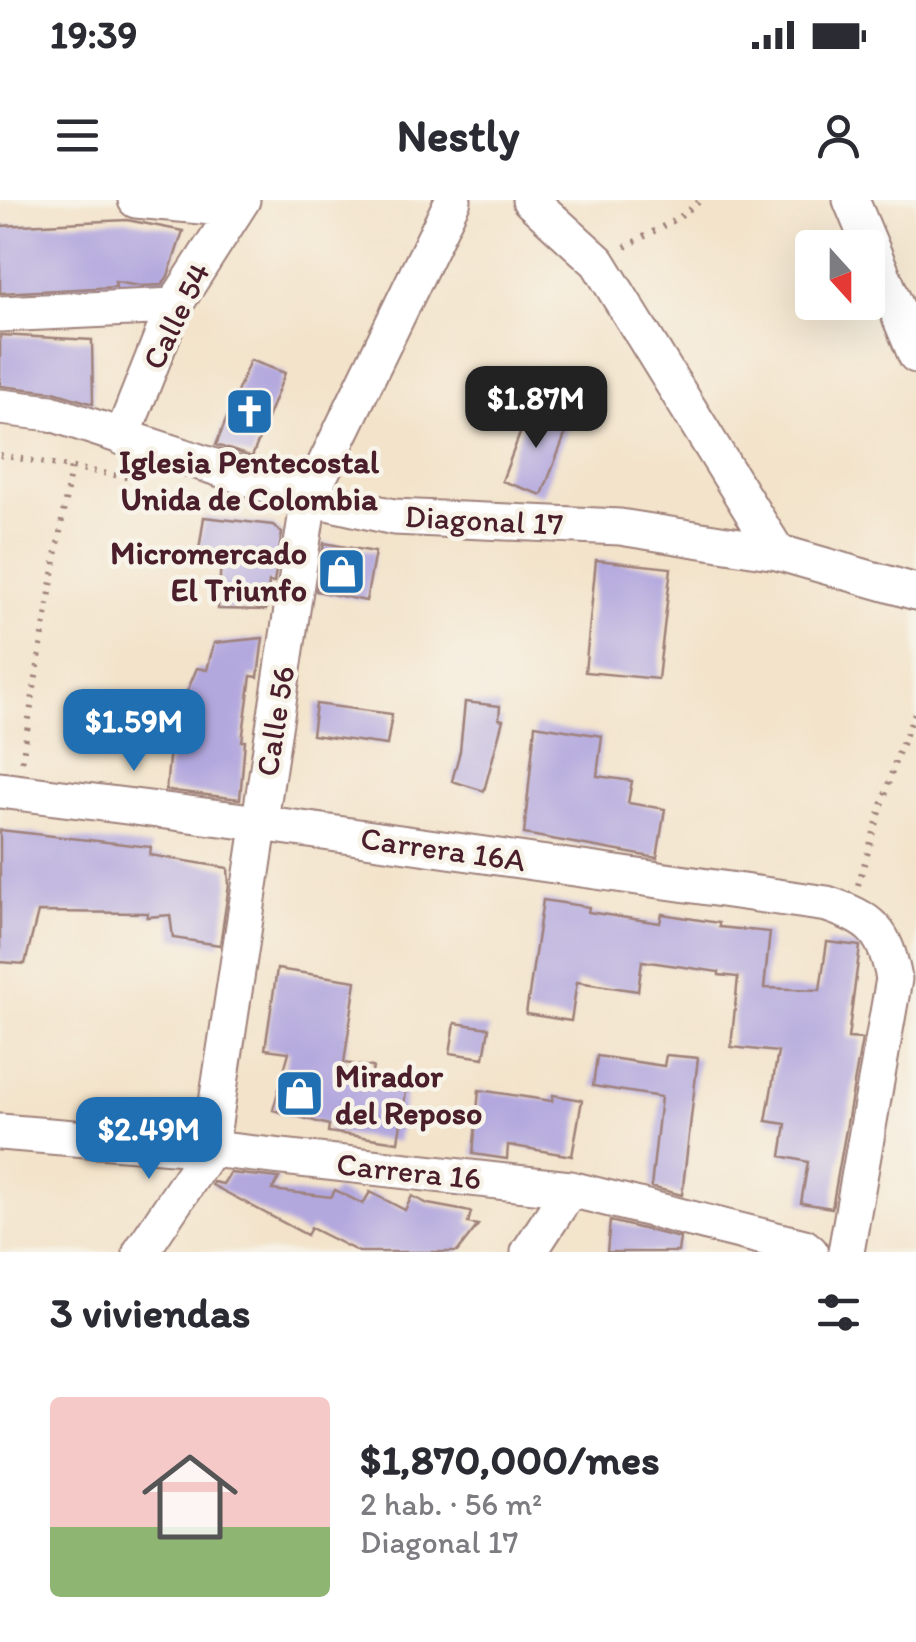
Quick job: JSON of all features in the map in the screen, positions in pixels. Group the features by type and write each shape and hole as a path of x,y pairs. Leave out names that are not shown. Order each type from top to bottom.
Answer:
{"street":[{"path":"136,200 238,204"},
{"name":"Calle 56","path":"141,1252 210,1149 309,498 453,200"},
{"path":"530,200 598,262 777,552"},
{"path":"851,200 904,288 916,355"},
{"name":"Calle 54","path":"122,437 174,306 238,204"},
{"path":"0,314 174,306"},
{"name":"Diagonal 17","path":"0,408 51,414 309,498 394,517 620,527 777,552 916,592"},
{"name":"Carrera 16A","path":"8,791 827,904 864,922"},
{"path":"846,1252 894,978 889,953 864,922"},
{"name":"Carrera 16","path":"0,1132 210,1149 570,1189 804,1247 810,1252"},
{"path":"529,1252 570,1189"}],"path":[{"path":"598,262 702,200"},
{"path":"8,791 71,466"},
{"path":"864,922 896,759 916,710"}],"building":[{"path":"127,220 183,231 162,285 115,282 116,287 0,293 0,226"},
{"path":"0,335 92,340 93,404 54,392 0,386"},
{"name":"Iglesia Pentecostal Unida de Colombia","path":"250,360 285,373 252,457 216,445"},
{"path":"530,407 570,422 542,495 502,481"},
{"path":"204,517 273,525 282,533 266,610 218,609 221,560 198,557"},
{"name":"Micromercado El Triunfo","path":"324,543 375,552 366,601 316,591"},
{"path":"596,560 671,568 658,679 585,672"},
{"path":"263,638 258,677 251,676 242,741 240,799 166,790 172,727 197,668 207,670 214,643"},
{"path":"465,702 500,706 499,719 503,720 484,791 452,781 460,751"},
{"path":"316,704 392,714 387,745 312,735"},
{"path":"535,725 602,736 597,776 632,781 628,803 665,809 657,858 524,834"},
{"path":"0,830 151,847 150,855 228,868 220,945 173,938 170,915 38,912 25,964 0,962"},
{"path":"543,900 589,907 588,912 660,923 662,914 719,923 719,927 770,932 764,988 820,990 827,942 860,946 848,1038 862,1039 832,1208 801,1203 808,1162 781,1156 786,1124 766,1121 778,1052 731,1047 738,977 642,961 638,991 577,982 571,1021 526,1014"},
{"path":"277,969 356,981 344,1063 373,1067 371,1080 407,1085 398,1142 328,1132 329,1125 273,1110 289,1052 265,1049"},
{"path":"455,1023 489,1028 484,1058 450,1053"},
{"path":"666,1055 698,1058 682,1195 651,1187 661,1097 593,1086 597,1056 664,1066"},
{"path":"479,1090 552,1101 553,1095 582,1100 572,1156 508,1145 507,1159 473,1154"},
{"path":"230,1173 279,1178 272,1190 331,1197 335,1190 363,1204 370,1192 405,1210 412,1196 428,1204 471,1212 468,1223 478,1225 457,1252 359,1252 311,1228 307,1235 212,1185 223,1184"},
{"path":"610,1221 680,1238 678,1252 607,1252"}],"place":[{"name":"Iglesia Pentecostal Unida de Colombia","path":"249,412"},
{"name":"Micromercado El Triunfo","path":"342,571"},
{"name":"Mirador del Reposo","path":"300,1094"}]}
